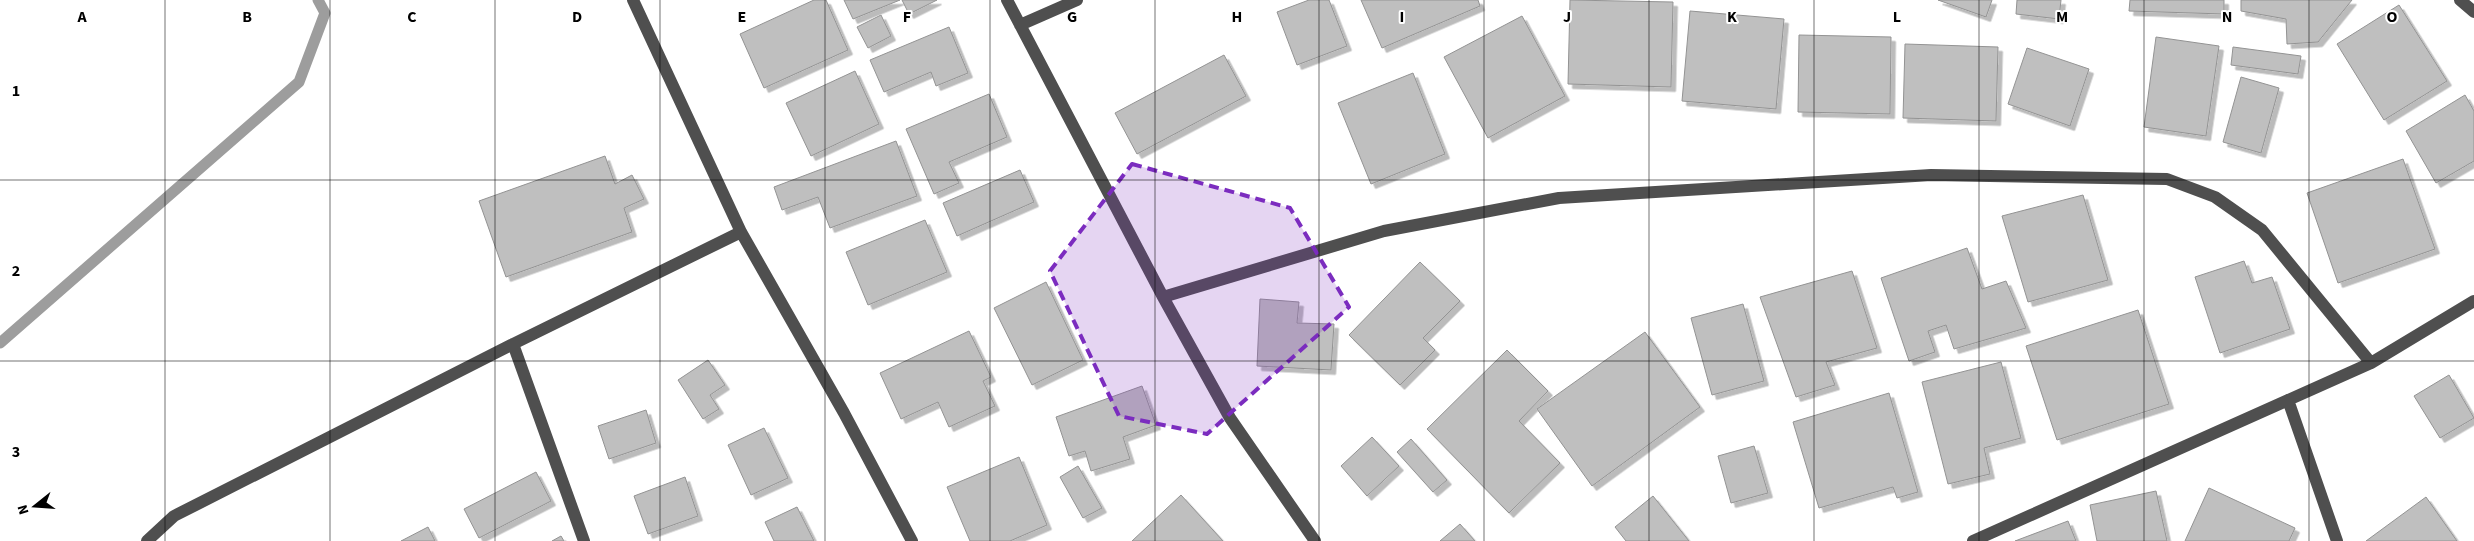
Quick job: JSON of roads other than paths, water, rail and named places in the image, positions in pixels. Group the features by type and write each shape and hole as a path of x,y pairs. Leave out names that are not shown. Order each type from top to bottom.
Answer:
{"street":[{"path":"634,0 741,232 844,413 912,541"},
{"path":"1007,0 1163,297 1230,418 1315,541"},
{"path":"1020,25 1077,0"},
{"path":"2460,0 2474,12"},
{"path":"1163,297 1384,231 1559,198 1931,175 2167,179 2215,197 2262,230 2371,363"},
{"path":"147,541 174,516 513,344 741,232"},
{"path":"1973,541 2371,363 2474,301"},
{"path":"513,344 584,541"},
{"path":"2288,400 2337,541"}],"waterway":[{"path":"0,343 299,82 325,13 318,0"}]}
